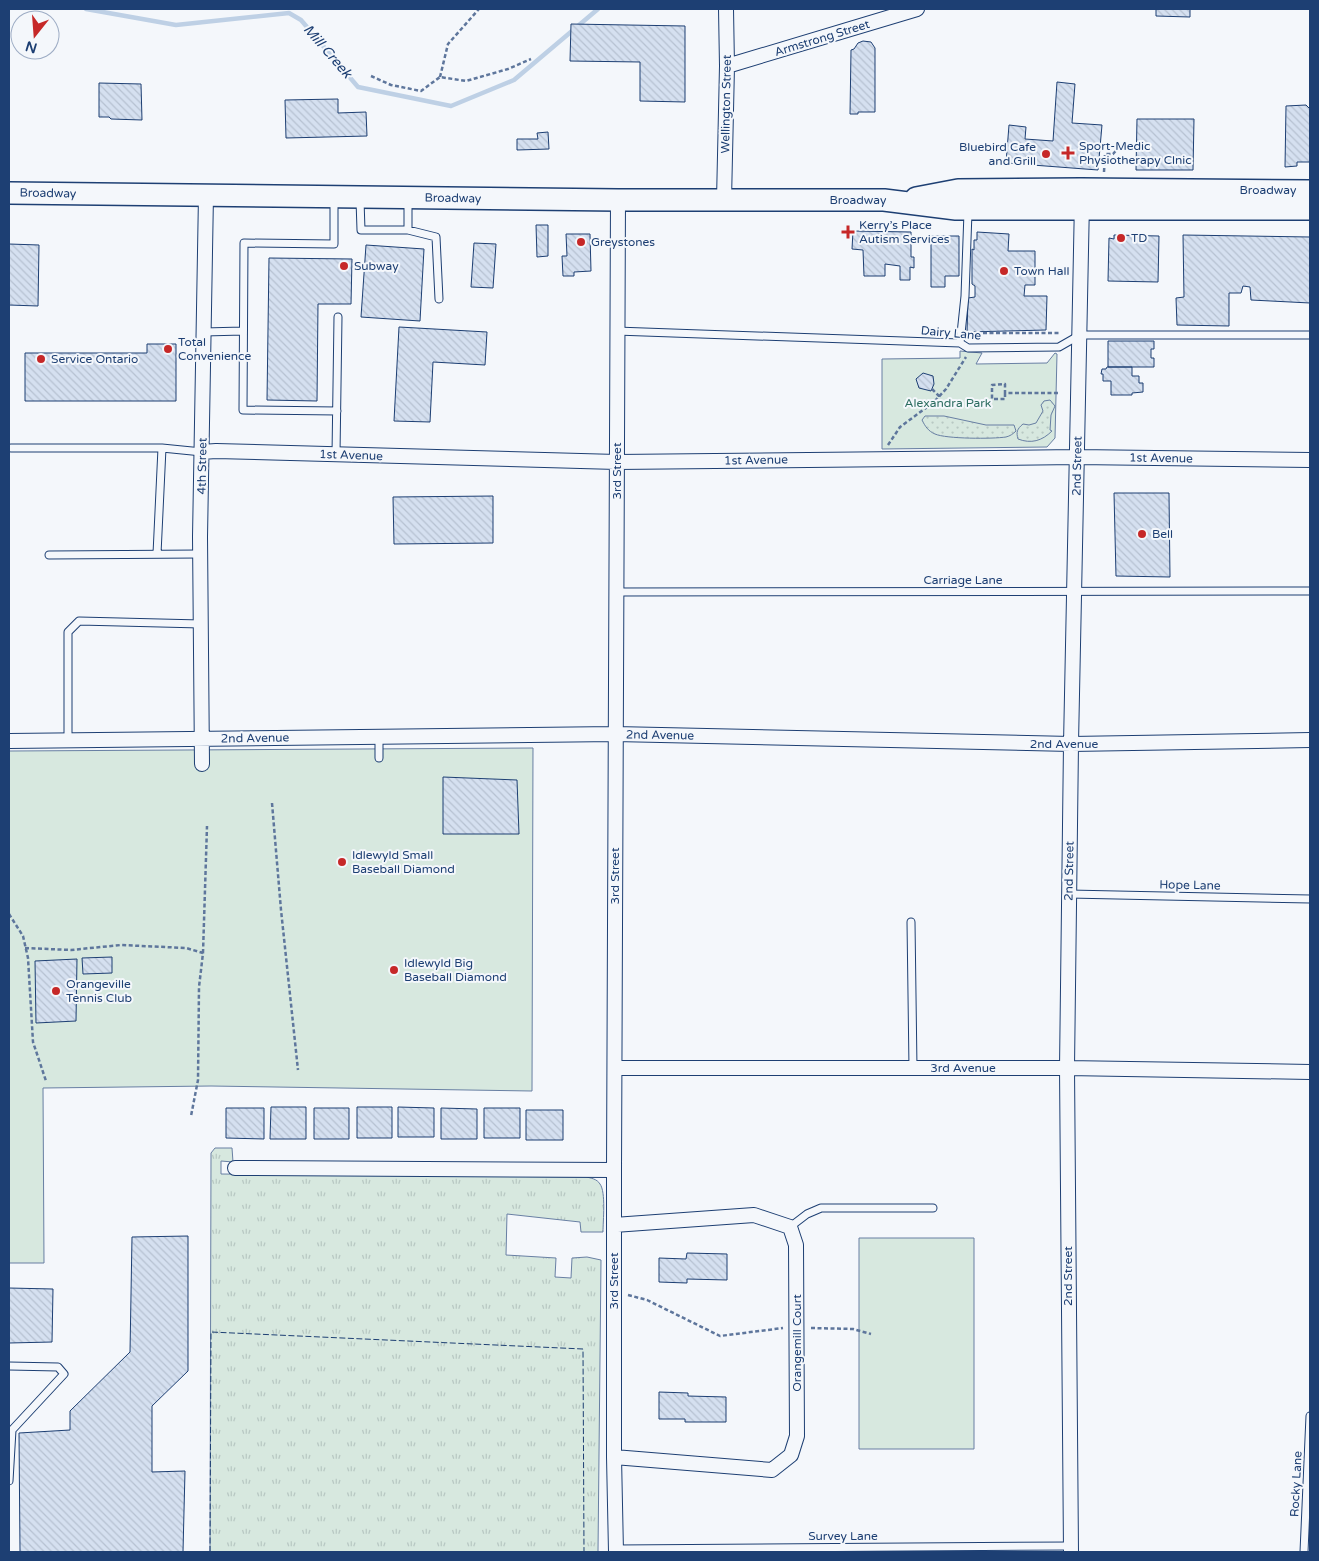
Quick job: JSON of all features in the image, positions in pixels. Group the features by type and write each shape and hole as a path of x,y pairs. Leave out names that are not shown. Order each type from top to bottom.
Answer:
{"main road":[{"name":"Broadway","path":"896,201 958,190 1082,199 1310,209"},
{"name":"Broadway","path":"9,193 618,200 896,201 968,209 1082,199 1310,191"}],"street":[{"name":"Wellington Street","path":"724,200 727,66 726,9"},
{"name":"Armstrong Street","path":"727,66 917,9"},
{"name":"4th Street","path":"202,764 200,738 200,554 206,195"},
{"name":"2nd Street","path":"1071,1549 1066,1068 1082,199"},
{"name":"3rd Street","path":"616,1550 614,1457 614,1170 618,200"},
{"name":"1st Avenue","path":"202,452 617,462 1077,457 1310,460"},
{"name":"2nd Avenue","path":"9,741 615,734 1071,744 1310,740"},
{"name":"3rd Avenue","path":"615,1068 1066,1068 1310,1072"},
{"path":"236,1168 614,1170"},
{"path":"614,1225 754,1215 790,1227"},
{"name":"Orangemill Court","path":"614,1457 772,1470 791,1455 797,1436 796,1245 790,1227"}],"lane":[{"path":"334,196 334,244 244,243 242,410 337,410"},
{"path":"360,197 361,230 408,230 436,237 439,299"},
{"path":"408,197 408,230"},
{"path":"960,342 965,296 968,209"},
{"path":"336,454 338,317"},
{"path":"204,332 243,331"},
{"name":"Dairy Lane","path":"616,331 960,342 968,348 1059,347 1080,335 1310,335"},
{"path":"11,448 162,448 202,452"},
{"path":"157,554 162,448"},
{"path":"49,555 200,554"},
{"name":"Carriage Lane","path":"616,592 1310,591"},
{"path":"68,740 68,632 79,620 200,624"},
{"path":"379,736 379,758"},
{"name":"Hope Lane","path":"1069,894 1310,899"},
{"path":"911,922 913,1068"},
{"path":"790,1227 807,1214 820,1208 933,1208"},
{"path":"9,1366 58,1367 64,1374 12,1430 9,1480"},
{"name":"Rocky Lane","path":"1304,1552 1310,1416"},
{"name":"Survey Lane","path":"616,1550 1071,1549"}],"path":[{"path":"371,76 391,85 421,91 440,77 448,44 479,9"},
{"path":"440,77 466,82 508,69 531,59"},
{"path":"887,459 885,449 900,427 934,402 946,389 960,367 968,348 966,334 1064,333"},
{"path":"1005,384 1005,392 1005,399 992,399 992,385 1005,384"},
{"path":"932,389 939,396"},
{"path":"1005,392 1058,393"},
{"path":"272,803 298,1070"},
{"path":"191,1116 198,1080 199,987 203,953 207,826"},
{"path":"9,914 23,936 28,958 33,1042 46,1081"},
{"path":"25,948 71,950 121,945 186,948 203,953"},
{"path":"614,1293 647,1300 720,1336 796,1327 853,1329 871,1334"}],"green space":[{"name":"Alexandra Park","path":"960,351 982,353 976,364 1047,363 1055,353 1057,354 1055,438 1047,447 882,449 882,359 960,358"},
{"path":"1050,400 1055,406 1051,415 1050,430 1052,431 1036,441 1018,439 1017,432 1019,427 1023,424 1036,423 1043,411 1041,405 1044,401"},
{"path":"925,416 944,416 986,425 1014,425 1016,431 1009,436 1000,438 941,436 927,428 922,420"},
{"path":"533,748 532,1091 211,1086 43,1088 44,1263 9,1263 9,751"},
{"path":"215,1148 232,1148 233,1162 221,1161 221,1174 586,1177 599,1182 604,1200 603,1232 581,1232 580,1222 507,1214 506,1255 556,1258 555,1277 571,1278 572,1258 587,1257 601,1260 598,1552 210,1552 211,1153"},
{"path":"859,1238 974,1238 974,1449 859,1449"}],"building":[{"path":"1156,9 1190,9 1190,17 1156,16"},
{"path":"571,24 685,26 685,102 640,101 640,62 570,61"},
{"path":"863,41 871,42 875,48 875,112 850,114 851,50"},
{"path":"1057,82 1075,84 1072,123 1102,125 1098,170 1006,163 1009,125 1026,127 1025,139 1053,141"},
{"path":"99,83 141,84 142,120 99,117"},
{"path":"338,99 338,113 366,112 367,136 286,138 285,100"},
{"path":"1306,105 1310,109 1310,162 1297,162 1297,166 1285,167 1286,106"},
{"path":"1137,119 1194,119 1193,170 1136,170"},
{"path":"548,132 549,149 517,150 517,139 538,139 537,133"},
{"path":"536,225 548,225 548,256 537,257"},
{"path":"853,231 911,232 911,257 914,257 914,268 910,267 910,280 900,280 900,266 885,264 885,276 864,276 863,250 852,249"},
{"name":"Town Hall","path":"977,232 1009,234 1008,251 1035,251 1035,285 1025,285 1024,296 1047,296 1046,330 967,332 968,298 975,297 975,286 972,284 972,249 974,250 974,240 977,240"},
{"path":"566,234 590,234 591,271 574,272 574,276 563,276 562,256 567,256"},
{"path":"1114,235 1159,236 1158,282 1108,281 1109,238 1114,239"},
{"path":"1183,235 1310,237 1310,303 1251,300 1250,287 1243,286 1241,293 1229,293 1229,326 1177,325 1176,298 1184,297"},
{"path":"931,236 959,236 959,276 945,276 945,287 931,287"},
{"path":"474,243 496,244 493,288 471,287"},
{"path":"9,244 39,245 38,306 9,305"},
{"path":"366,245 424,249 420,321 361,317"},
{"path":"269,258 352,259 351,304 318,304 317,401 267,400"},
{"path":"399,327 487,332 485,365 433,362 430,422 394,421"},
{"path":"1108,341 1154,341 1154,349 1151,349 1151,358 1154,358 1154,367 1108,367"},
{"path":"147,344 176,344 176,401 25,401 25,353 147,353"},
{"path":"1107,367 1132,367 1132,376 1139,376 1139,383 1143,383 1143,392 1132,393 1132,395 1111,395 1111,381 1103,381 1103,374 1101,374 1102,369"},
{"path":"923,373 933,376 934,384 931,391 919,388 916,379"},
{"name":"Bell","path":"1114,493 1169,493 1170,577 1116,576"},
{"path":"493,496 493,543 394,544 393,497"},
{"path":"443,777 517,780 519,834 443,834"},
{"path":"112,957 112,973 83,974 82,958"},
{"name":"Orangeville Tennis Club","path":"77,959 76,1021 36,1023 35,961"},
{"path":"271,1107 306,1107 306,1139 270,1139"},
{"path":"357,1107 392,1107 392,1138 357,1138"},
{"path":"398,1107 434,1108 434,1137 398,1137"},
{"path":"226,1108 264,1108 264,1139 226,1138"},
{"path":"314,1108 349,1108 349,1139 314,1139"},
{"path":"441,1108 477,1109 477,1139 441,1139"},
{"path":"484,1108 520,1108 520,1138 484,1138"},
{"path":"526,1110 563,1110 563,1140 526,1140"},
{"path":"188,1236 188,1371 152,1406 152,1472 185,1471 183,1552 20,1552 19,1433 70,1430 70,1411 130,1352 132,1237"},
{"path":"687,1253 727,1254 727,1280 687,1279 687,1283 659,1282 659,1258 686,1259"},
{"path":"9,1288 53,1289 52,1342 9,1343"},
{"path":"659,1392 688,1393 688,1396 726,1397 726,1422 685,1422 685,1419 659,1419"}],"waterway":[{"name":"Mill Creek","path":"86,9 176,25 289,13 301,20 358,87 451,106 514,80 598,9"}],"fence":[{"path":"210,1552 211,1332 583,1349 584,1552"}],"place":[{"name":"Sport-Medic Physiotherapy Clnic","path":"1068,153"},
{"name":"Bluebird Cafe and Grill","path":"1046,154"},
{"name":"Kerry’s Place Autism Services","path":"848,232"},
{"name":"TD","path":"1121,238"},
{"name":"Greystones","path":"581,242"},
{"name":"Subway","path":"344,266"},
{"name":"Town Hall","path":"1004,271"},
{"name":"Total Convenience","path":"168,349"},
{"name":"Service Ontario","path":"41,359"},
{"name":"Bell","path":"1142,534"},
{"name":"Idlewyld Small Baseball Diamond","path":"342,862"},
{"name":"Idlewyld Big Baseball Diamond","path":"394,970"},
{"name":"Orangeville Tennis Club","path":"56,991"}]}
